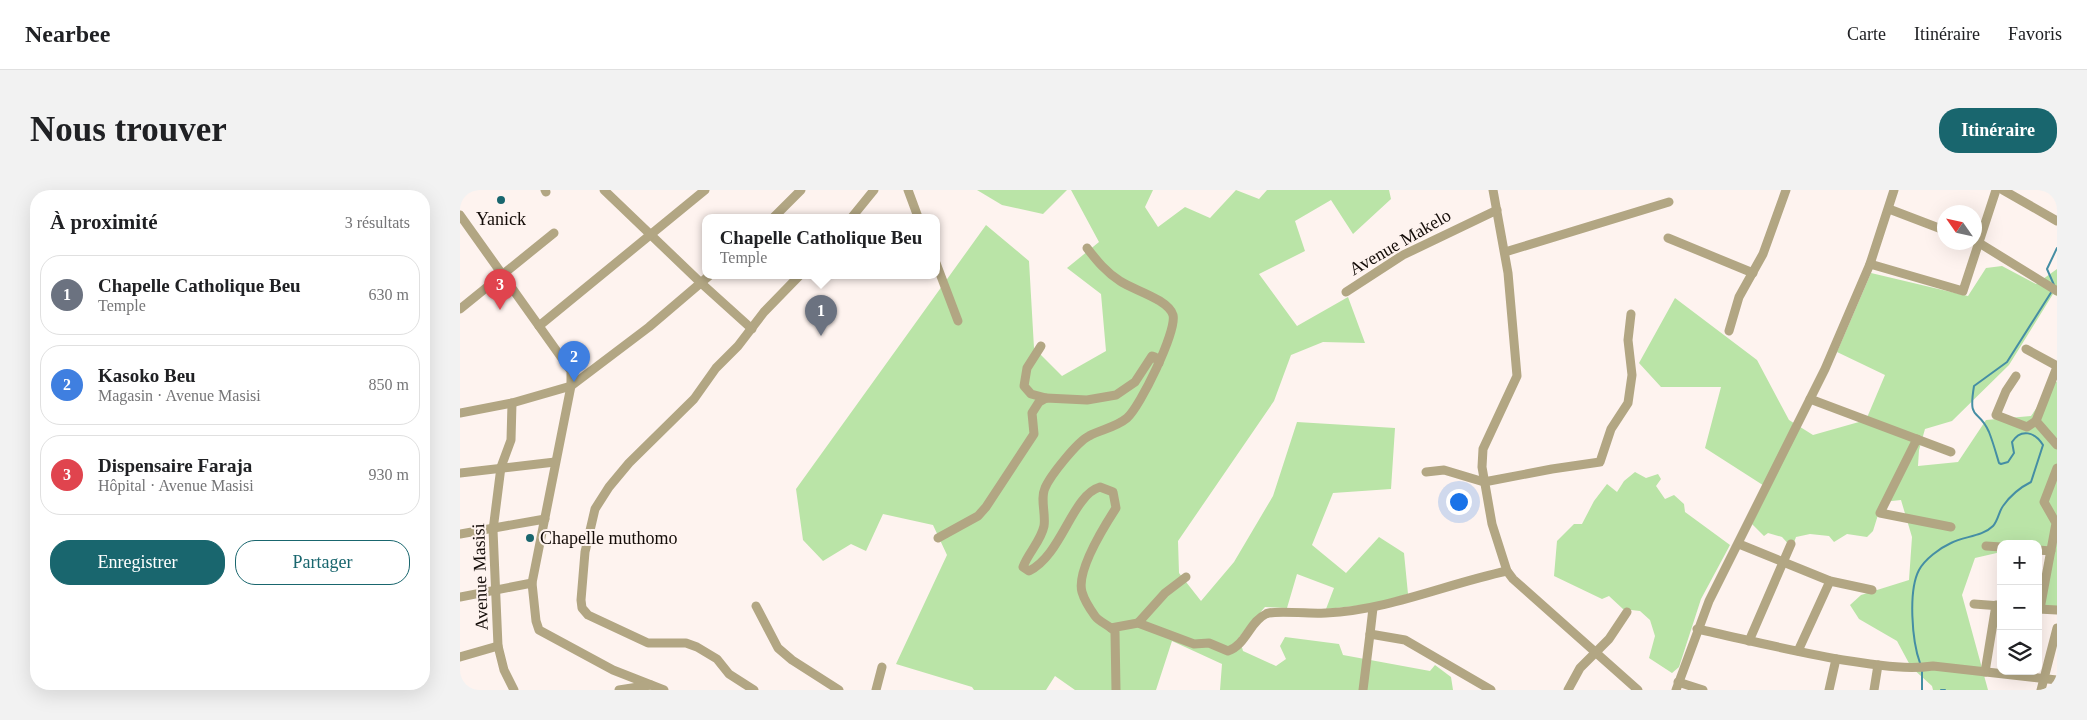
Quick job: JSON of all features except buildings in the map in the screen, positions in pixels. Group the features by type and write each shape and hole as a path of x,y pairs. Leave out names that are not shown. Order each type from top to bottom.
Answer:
{"street":[{"path":"604,190 700,283 752,328"},
{"path":"539,326 705,190"},
{"path":"777,214 800,190"},
{"path":"854,214 874,190"},
{"path":"908,190 917,214"},
{"path":"1493,190 1505,252 1517,376 1483,450 1484,482 1492,524 1506,570 1520,588 1573,631 1638,690"},
{"path":"1729,331 1739,297 1763,254 1786,190"},
{"path":"1703,690 1677,686 1697,629 1709,600 1739,544 1810,399 1870,264 1894,190"},
{"path":"1982,228 1996,190"},
{"path":"2003,190 2057,221"},
{"path":"1505,252 1668,202"},
{"path":"1889,209 1937,227"},
{"name":"Avenue Makelo","path":"1346,292 1403,255 1497,210"},
{"path":"460,215 572,371 572,386 555,462 532,583 536,621 539,630 613,670 664,690"},
{"path":"460,309 554,233"},
{"path":"1668,238 1753,273"},
{"path":"1982,245 2055,289"},
{"path":"1088,248 1100,266 1120,281 1168,306 1173,316 1172,325 1159,363 1139,403 1128,418 1115,426 1088,436 1074,448 1045,488 1044,527 1023,567 1029,571 1048,555 1062,537 1078,506 1090,492 1100,487 1113,492 1116,508 1090,552 1084,571 1081,591 1097,619 1111,628 1115,637 1116,690"},
{"path":"1870,264 1963,291 1975,250"},
{"path":"940,274 958,321"},
{"path":"460,413 512,403 572,386 649,327 705,279"},
{"path":"754,690 729,674 717,659 697,647 686,643 648,643 588,615 582,608 580,588 585,552 595,509 609,487 628,462 694,399 716,368 738,346 764,312 796,279"},
{"path":"1426,472 1444,470 1484,482 1552,468 1600,462 1611,429 1628,403 1632,375 1628,340 1631,314"},
{"path":"1041,346 1027,368 1024,386 1031,394 1046,398 1087,400 1116,395 1135,382 1152,356 1159,363"},
{"path":"2016,376 2006,390 1996,415 2027,427 2036,421 2057,367 2026,349"},
{"path":"938,538 978,516 986,507 1034,434 1032,413 1039,402 1046,398"},
{"path":"1810,399 1950,452"},
{"name":"Avenue Masisi","path":"512,403 511,440 501,467 492,530 498,646 504,670 514,690"},
{"path":"2036,421 2057,445"},
{"path":"1917,439 1880,513 1951,527"},
{"path":"460,473 555,462"},
{"path":"2042,594 2056,523 2044,502 2057,468"},
{"path":"460,534 545,520"},
{"path":"1739,544 1830,581 1872,590"},
{"path":"1749,641 1791,544"},
{"path":"1986,546 1997,547"},
{"path":"2042,550 2051,551"},
{"path":"1111,628 1138,623 1194,644 1209,643 1228,651 1236,647 1260,618 1267,613 1310,614 1373,608 1468,579 1506,570"},
{"path":"1138,623 1165,593 1186,577"},
{"path":"1798,651 1830,581"},
{"path":"460,598 532,583"},
{"path":"1974,604 1997,606"},
{"path":"756,606 778,648 792,660 839,690"},
{"path":"1363,690 1373,608"},
{"path":"2042,609 2057,610"},
{"path":"1985,672 1997,611"},
{"path":"1568,690 1580,668 1609,639 1627,612"},
{"path":"2041,690 2057,628"},
{"path":"1697,629 1836,659 1878,665 1921,668 1933,666 2057,680"},
{"path":"1370,634 1405,640 1490,690"},
{"path":"460,657 498,646"},
{"path":"1829,690 1836,659"},
{"path":"1874,690 1878,665"},
{"path":"876,690 882,667"},
{"path":"619,690 652,685"}],"green space":[{"path":"977,190 1067,190 1043,214 1002,205"},
{"path":"1071,190 1153,190 1145,207 1158,227 1185,207 1210,218 1236,190 1259,199 1267,190 1389,190 1391,199 1353,234 1331,200 1295,221 1305,251 1259,274 1297,326 1348,297 1365,343 1323,342 1291,355 1274,401 1178,541 1179,573 1201,601 1234,562 1273,496 1297,422 1395,428 1391,489 1333,493 1312,545 1346,573 1379,537 1404,553 1408,594 1373,604 1326,609 1334,588 1297,574 1287,608 1265,607 1239,637 1243,651 1276,666 1286,659 1280,646 1285,637 1339,644 1343,655 1430,671 1435,665 1451,677 1453,690 1220,690 1222,664 1172,641 1156,690 1075,690 1055,676 1046,690 974,690 972,687 896,664 947,555 933,525 883,514 866,551 851,544 823,561 803,540 796,489 986,225 1029,261 1034,348 1062,376 1106,351 1101,294 1067,268 1099,242"},
{"path":"2002,266 2036,284 2057,269 2057,296 2053,294 2009,365 1952,421 1925,429 1919,450 1918,466 1958,462 1986,420 2031,416 2055,381 2057,382 2057,610 2042,604 2042,586 2049,548 2042,549 2042,540 1997,540 1997,553 1975,558 1962,595 1988,690 1933,690 1932,686 1911,667 1897,641 1859,619 1850,605 1861,595 1909,580 1912,537 1901,500 1882,502 1873,531 1867,537 1847,534 1834,542 1829,536 1810,534 1796,537 1792,548 1782,537 1768,533 1764,536 1752,524 1769,489 1705,448 1721,387 1661,387 1639,363 1675,298 1757,360 1789,420 1813,435 1866,420 1885,375 1837,352 1871,273 1968,296 1986,268"},
{"path":"1635,472 1646,478 1658,474 1661,479 1656,486 1665,499 1674,495 1684,504 1685,512 1730,545 1701,599 1679,667 1672,673 1649,658 1655,636 1650,620 1640,611 1623,609 1609,596 1602,599 1554,576 1557,541 1574,524 1582,524 1594,501 1607,484 1617,492 1624,481"}],"waterway":[{"path":"2054,285 2047,269 2057,248"},
{"path":"1920,663 1912,616 1913,590 1919,570 1929,558 1947,545 1989,530 1995,524 2002,508 2009,499 2031,482 2043,445 2036,437 2024,433 2012,442 2014,453 2008,462 1999,463 1989,432 1973,410 1972,398 1974,386 2007,362 2052,291"},
{"path":"1922,670 1922,690"}],"place":[{"name":"Yanick","path":"501,200"},
{"name":"Dispensaire Faraja","path":"500,310"},
{"name":"Chapelle Catholique Beu","path":"821,336"},
{"name":"Kasoko Beu","path":"574,382"},
{"name":"Chapelle muthomo","path":"530,538"}]}
